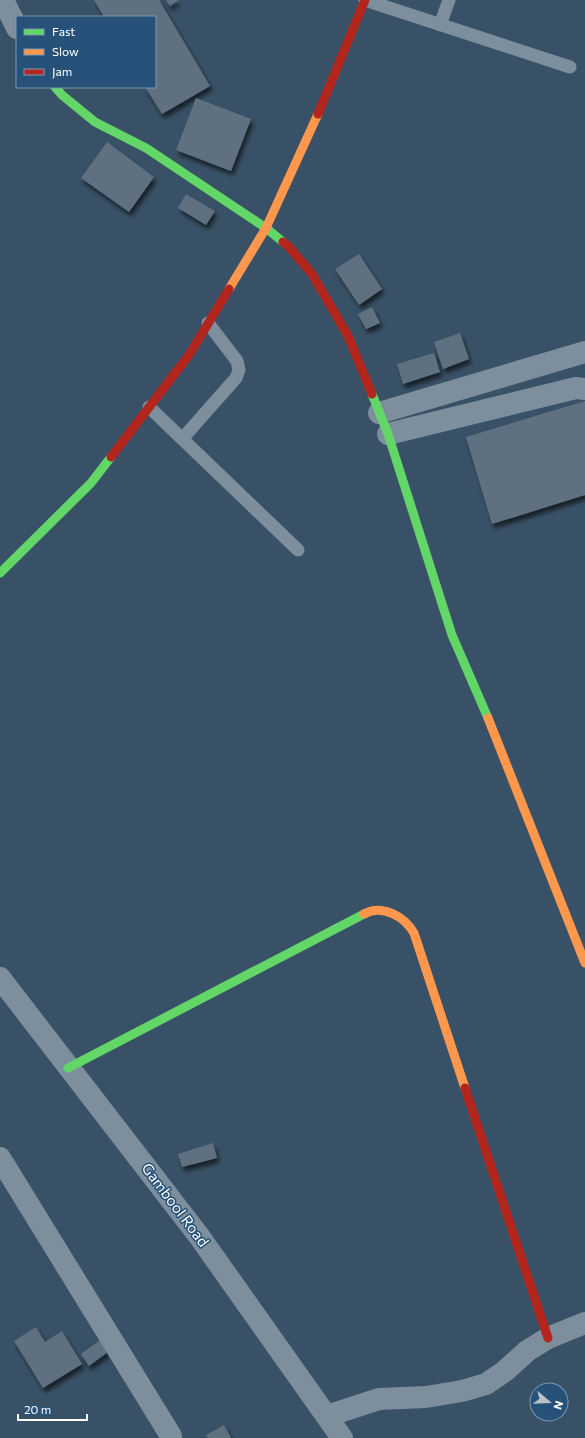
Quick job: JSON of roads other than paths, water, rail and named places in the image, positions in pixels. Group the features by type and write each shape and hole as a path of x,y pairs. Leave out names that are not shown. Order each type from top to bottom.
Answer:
{"street":[{"path":"3,0 16,26"},
{"path":"0,573 91,483 189,355 266,228 313,126 365,0"},
{"path":"56,88 62,95 95,122 146,148 266,228 289,247 312,274 348,336 380,413 452,635 489,721 585,963"},
{"path":"380,413 585,352"},
{"path":"388,434 576,388 585,389"},
{"path":"68,1068 370,910 385,911 397,916 409,923 414,933 548,1338"},
{"name":"Gambool Road","path":"0,978 199,1236 342,1438"},
{"path":"0,1158 171,1436"},
{"path":"327,1416 379,1399 447,1394 486,1384 505,1371 528,1351 548,1338 585,1323"}],"lane":[{"path":"365,0 570,67"},
{"path":"440,25 448,0"},
{"path":"182,439 236,378 239,370 238,361 208,323"},
{"path":"149,407 298,550"}]}
